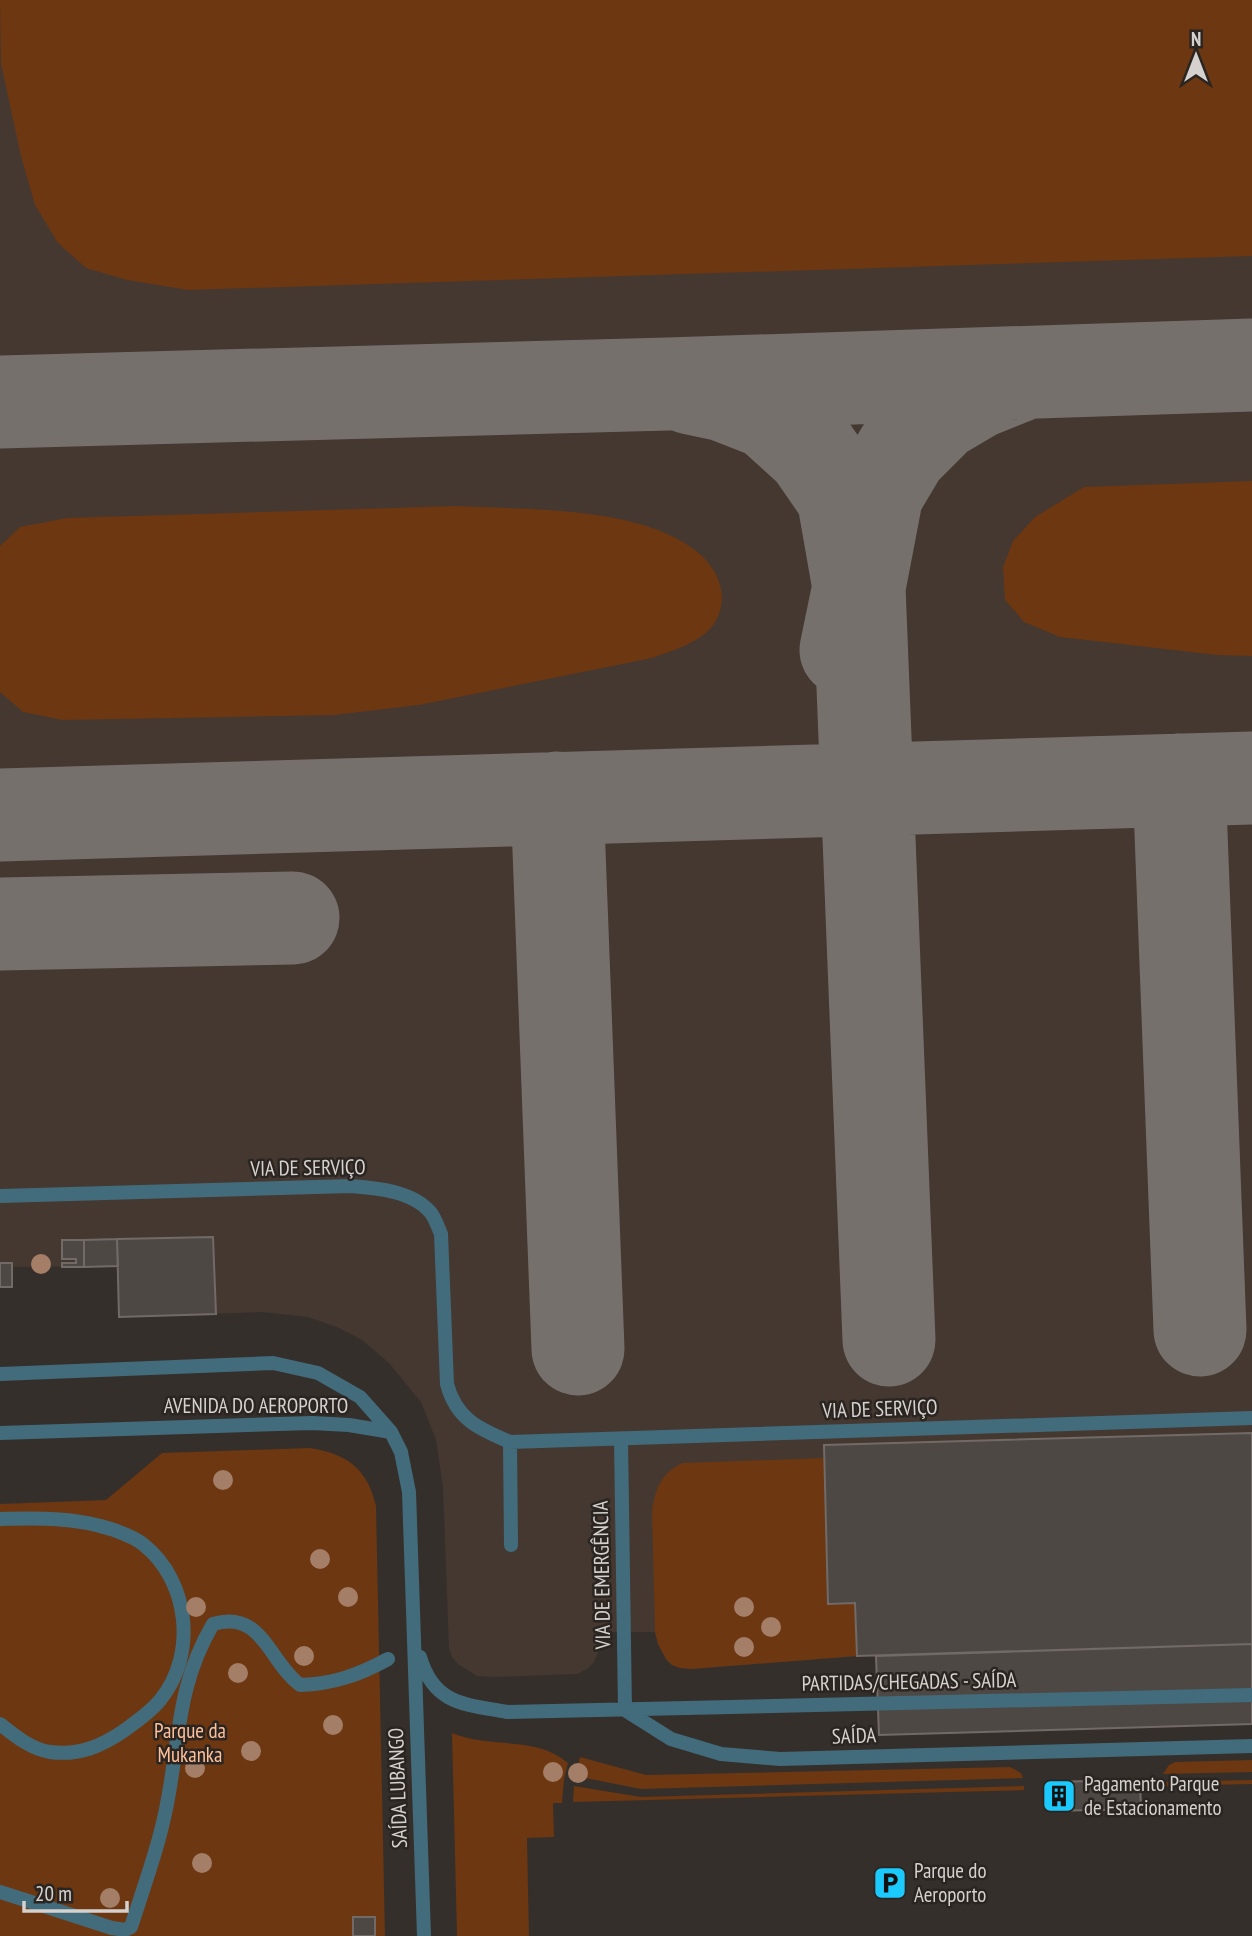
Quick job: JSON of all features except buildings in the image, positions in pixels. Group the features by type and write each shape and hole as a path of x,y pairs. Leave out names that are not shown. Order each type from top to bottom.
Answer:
{"street":[{"name":"VIA DE SERVIÇO","path":"0,1196 351,1186 380,1188 410,1197 431,1213 440,1234 447,1384 450,1395 455,1406 476,1426 510,1442 1252,1418"},
{"name":"AVENIDA DO AEROPORTO","path":"0,1374 273,1363 318,1373 360,1397 391,1433"},
{"name":"AVENIDA DO AEROPORTO","path":"0,1433 312,1423 349,1425 391,1433"},
{"name":"SAÍDA LUBANGO","path":"391,1433 401,1452 409,1492 424,1936"},
{"name":"VIA DE EMERGÊNCIA","path":"621,1439 625,1710"},
{"path":"510,1442 511,1545"},
{"path":"0,1519 69,1519 114,1530 143,1544 160,1560 172,1580 181,1600 184,1623 182,1652 174,1677 161,1700 134,1723 98,1747 67,1753 49,1752 17,1738 0,1724"},
{"path":"0,1892 112,1928 125,1930 131,1927 167,1806 184,1694 190,1672 214,1624 226,1620 239,1621 251,1628 262,1637 291,1679 300,1685 328,1682 361,1673 388,1659"},
{"name":"SAÍDA LUBANGO","path":"415,1639 425,1674 437,1690 458,1703 507,1712 566,1712"},
{"name":"PARTIDAS/CHEGADAS - SAÍDA","path":"566,1712 1252,1695"},
{"name":"SAÍDA","path":"625,1710 671,1739 721,1754 780,1759 1252,1746"}],"shaded area":[{"path":"0,0 1252,0 1252,1644 857,1656 691,1669 672,1665 666,1659 655,1632 601,1632 594,1662 577,1674 477,1676 458,1664 449,1648 443,1487 436,1440 421,1402 389,1363 362,1340 337,1327 308,1317 262,1312 119,1317 118,1266 12,1267 12,1263 0,1263"}],"green space":[{"path":"0,0 1252,0 1252,256 188,290 127,280 86,268 58,243 35,205 21,156 1,64"},
{"path":"1252,481 1252,656 1217,655 1060,637 1024,622 1005,600 1003,567 1013,541 1035,517 1084,487"},
{"path":"456,506 585,513 650,527 679,539 706,560 720,586 720,611 708,631 698,638 652,658 419,705 334,715 63,720 23,712 0,692 0,546 20,527 67,518"},
{"name":"Parque da Mukanka","path":"310,1448 335,1454 354,1465 367,1482 376,1506 385,1936 0,1936 0,1504 106,1500 162,1453"},
{"path":"824,1458 855,1603 857,1656 691,1669 672,1665 658,1644 655,1632 652,1511 657,1488 664,1477 682,1463"},
{"path":"452,1733 466,1738 527,1745 555,1754 568,1763 562,1803 553,1803 554,1837 527,1838 529,1936 457,1936"},
{"path":"580,1757 646,1775 1010,1767 1021,1773 1023,1778 641,1789 575,1776"},
{"path":"1252,1760 1252,1772 1163,1774 1169,1765 1175,1762"},
{"path":"1252,1780 1252,1784 1163,1786 1163,1782"},
{"path":"574,1786 641,1797 1024,1786 1024,1790 573,1802"}],"taxiway":[{"path":"0,402 1252,365"},
{"path":"860,582 877,493 902,451 938,415 977,392 1022,374"},
{"path":"691,388 724,395 770,413 812,451 843,496 859,587 846,650"},
{"path":"859,587 889,1340"},
{"path":"0,815 1252,778"},
{"path":"1179,780 1200,1330"},
{"path":"557,798 578,1349"},
{"path":"0,924 293,918"}],"place":[{"name":"Pagamento Parque de Estacionamento","path":"1059,1796"},
{"name":"Parque do Aeroporto","path":"890,1883"}]}
